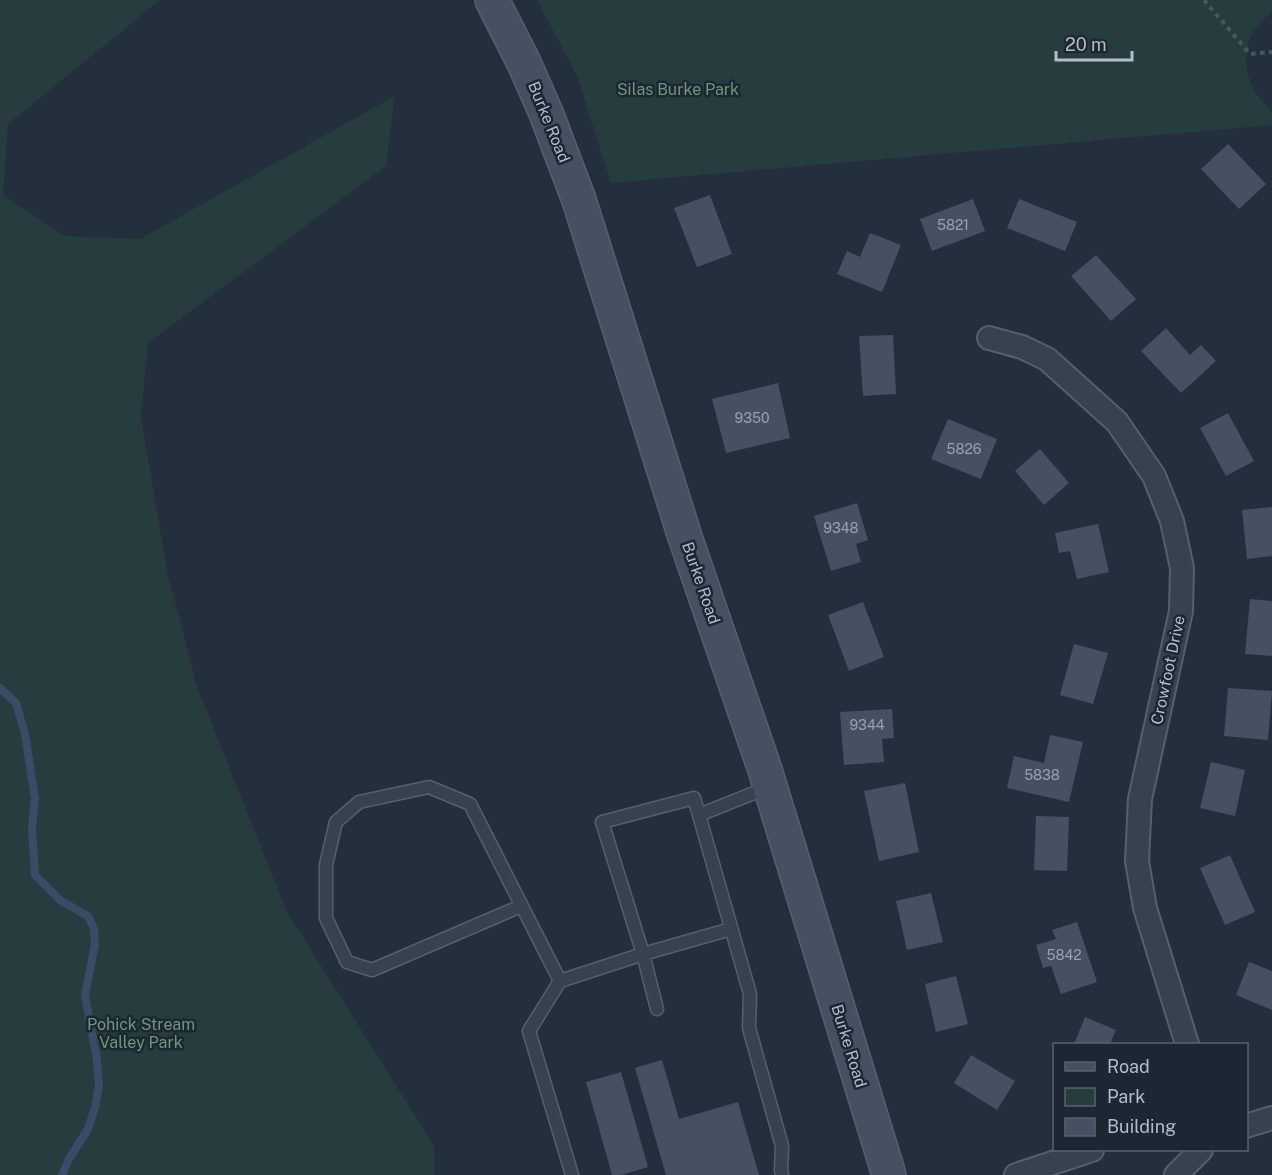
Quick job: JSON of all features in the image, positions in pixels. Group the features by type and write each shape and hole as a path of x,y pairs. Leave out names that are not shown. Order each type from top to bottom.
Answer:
{"street":[{"name":"Burke Road","path":"492,0 546,113 579,200 685,537 771,787 889,1175"},
{"name":"Crowfoot Drive","path":"989,338 1022,347 1047,359 1117,422 1154,476 1172,521 1182,568 1181,611 1140,799 1137,861 1145,908 1187,1043"},
{"path":"1248,1125 1272,1118"},
{"path":"1016,1175 1086,1151"},
{"path":"1176,1175 1200,1151"}],"lane":[{"path":"521,906 372,970 346,962 326,918 326,865 336,822 359,802 429,787 470,804 560,981"},
{"path":"699,815 771,787"},
{"path":"657,1009 643,954 602,822 694,798 750,994 749,1028 782,1146 782,1175"},
{"path":"572,1175 529,1031 560,981 731,929"}],"path":[{"path":"1204,0 1250,54 1272,52"}],"green space":[{"name":"Pohick Stream Valley Park","path":"0,0 160,0 8,124 3,195 64,236 140,239 395,96 386,166 148,343 141,417 167,570 196,684 286,910 434,1146 434,1175 0,1175"},
{"name":"Silas Burke Park","path":"537,0 1272,0 1272,12 1256,28 1251,37 1246,56 1246,67 1255,91 1272,115 1272,125 611,183 577,76"}],"building":[{"path":"1228,144 1266,184 1239,209 1201,169"},
{"path":"710,195 732,254 697,267 674,208"},
{"path":"973,199 985,231 932,251 920,219"},
{"path":"1019,199 1077,222 1065,251 1007,228"},
{"path":"870,233 901,245 882,292 837,274 847,251 860,257"},
{"path":"1096,255 1136,299 1111,321 1071,276"},
{"path":"1166,328 1190,355 1201,345 1216,361 1181,393 1141,351"},
{"path":"893,335 896,394 863,396 859,336"},
{"path":"778,383 790,438 726,453 712,399"},
{"path":"1228,413 1254,461 1226,476 1200,428"},
{"path":"948,419 997,439 981,479 931,459"},
{"path":"1040,449 1069,483 1044,505 1015,471"},
{"path":"857,503 868,540 856,544 861,562 831,571 814,516"},
{"path":"1272,507 1272,556 1247,559 1242,510"},
{"path":"1098,524 1109,572 1077,579 1070,551 1059,553 1055,533"},
{"path":"1250,599 1272,601 1272,656 1245,654"},
{"path":"863,602 884,657 849,671 828,615"},
{"path":"1074,644 1108,653 1093,704 1060,695"},
{"path":"1228,688 1272,691 1268,740 1224,736"},
{"path":"892,709 894,738 882,739 884,762 844,765 840,712"},
{"path":"1050,735 1083,742 1069,802 1007,788 1014,756 1044,763"},
{"path":"1211,762 1245,770 1235,816 1200,808"},
{"path":"905,783 919,852 879,861 864,791"},
{"path":"1036,816 1069,817 1067,871 1034,870"},
{"path":"1230,855 1255,912 1225,925 1200,868"},
{"path":"931,893 943,942 907,950 896,901"},
{"path":"1077,922 1097,982 1061,994 1051,966 1043,968 1036,945 1056,939 1052,930"},
{"path":"1249,962 1272,971 1272,1010 1236,995"},
{"path":"956,976 968,1024 936,1032 925,984"},
{"path":"1085,1017 1116,1030 1110,1043 1074,1043"},
{"path":"971,1055 1015,1081 997,1110 954,1083"},
{"path":"662,1060 679,1119 738,1102 759,1175 666,1175 635,1068"},
{"path":"621,1072 648,1167 621,1175 612,1175 586,1082"}],"waterway":[{"path":"0,688 16,703 25,734 35,799 32,828 35,875 61,901 88,916 94,929 95,944 85,995 97,1060 99,1085 88,1129 62,1175"}]}
